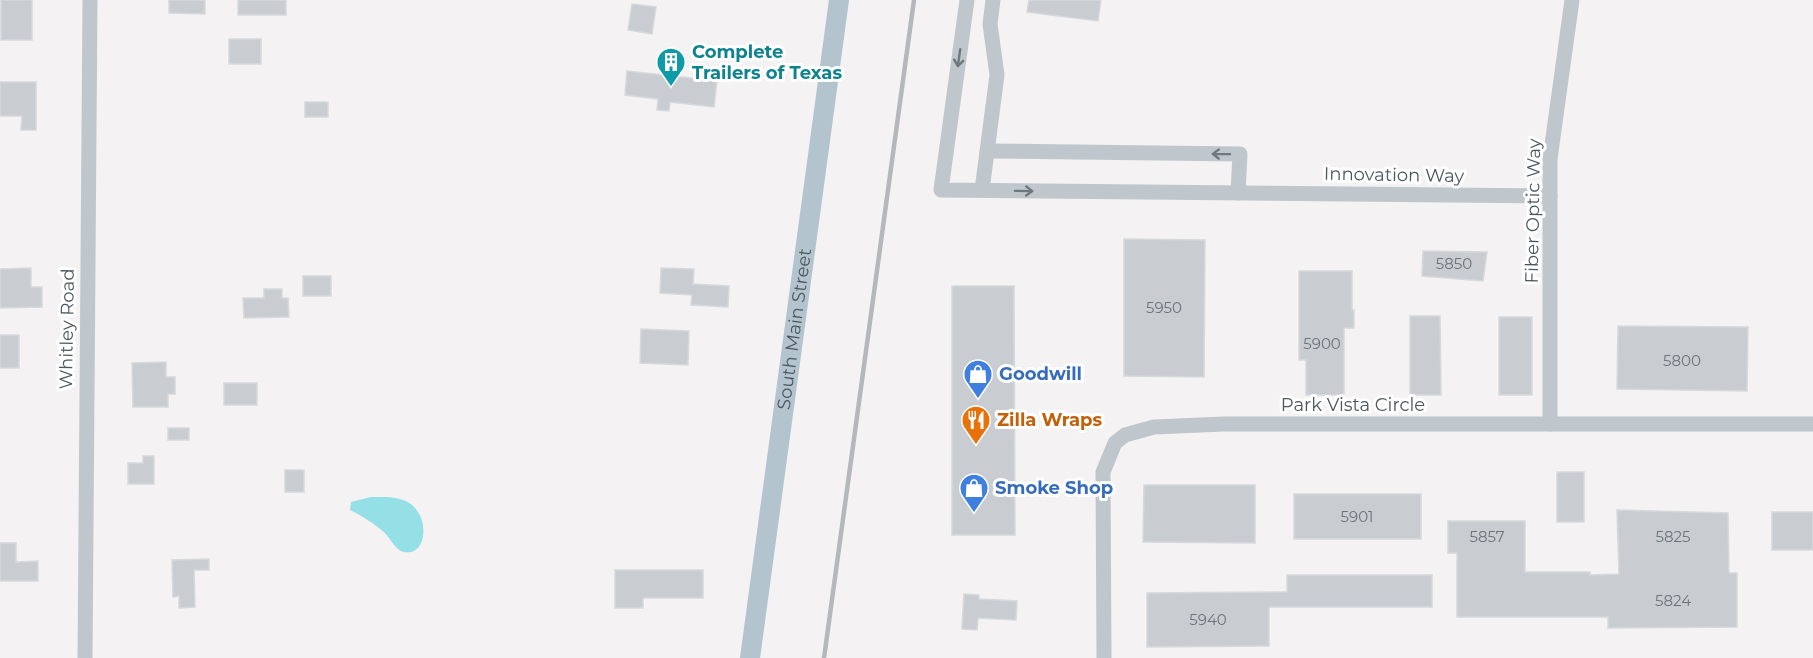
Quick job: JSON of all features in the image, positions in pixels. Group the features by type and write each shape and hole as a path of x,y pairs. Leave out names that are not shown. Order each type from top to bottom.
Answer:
{"main road":[{"name":"South Main Street","path":"750,658 839,0"}],"street":[{"name":"Whitley Road","path":"85,658 90,0"},
{"name":"Innovation Way","path":"967,0 941,190 1550,196"},
{"path":"982,190 997,75 990,24 993,0"},
{"name":"Fiber Optic Way","path":"1551,424 1550,159 1572,0"},
{"path":"987,151 1240,154 1238,193"},
{"name":"Park Vista Circle","path":"1104,658 1103,472 1115,443 1125,435 1154,427 1224,424 1813,424"}],"water":[{"path":"371,497 395,498 412,505 422,522 422,540 418,547 412,552 401,551 385,533 350,510 351,502"}],"building":[{"path":"1,0 32,0 32,40 1,40"},
{"path":"169,0 205,0 205,14 169,13"},
{"path":"238,0 286,0 286,15 238,15"},
{"path":"1029,0 1101,0 1098,21 1027,12"},
{"path":"632,4 656,7 652,34 628,30"},
{"path":"229,39 261,39 261,64 229,64"},
{"name":"Complete Trailers of Texas","path":"627,71 717,81 714,107 670,102 669,111 657,110 658,99 625,95"},
{"path":"0,82 36,82 36,130 21,130 22,116 0,116"},
{"path":"305,102 328,102 328,117 305,117"},
{"path":"1124,239 1205,240 1204,377 1124,376"},
{"path":"1423,251 1487,252 1483,281 1422,276"},
{"path":"31,268 31,287 42,287 42,307 0,308 0,269"},
{"path":"661,268 694,269 693,284 729,286 728,307 691,305 692,295 660,293"},
{"path":"1299,271 1352,271 1354,328 1344,328 1344,395 1306,395 1306,360 1299,360"},
{"path":"303,276 331,276 331,296 303,296"},
{"path":"952,286 1014,286 1015,535 952,535"},
{"path":"264,289 282,289 282,298 288,298 289,317 244,318 243,298 264,298"},
{"path":"1410,316 1440,316 1441,395 1410,395"},
{"path":"1499,317 1532,317 1532,395 1499,395"},
{"path":"1618,326 1748,327 1747,391 1617,389"},
{"path":"641,329 689,331 688,365 640,363"},
{"path":"0,335 19,335 19,368 0,368"},
{"path":"166,362 166,377 175,377 175,394 168,394 168,407 133,407 132,363"},
{"path":"224,383 257,383 257,405 224,405"},
{"path":"168,428 189,428 189,440 168,440"},
{"path":"143,456 154,456 154,484 128,484 128,463 143,463"},
{"path":"285,470 304,470 304,492 285,492"},
{"path":"1557,472 1584,472 1584,522 1557,522"},
{"path":"1144,485 1255,485 1255,543 1143,542"},
{"path":"1294,494 1421,494 1421,539 1294,539"},
{"path":"1617,510 1728,513 1729,573 1737,573 1737,627 1608,628 1608,617 1457,617 1457,553 1448,553 1448,521 1525,521 1525,572 1619,574"},
{"path":"1772,512 1813,512 1813,550 1772,550"},
{"path":"0,543 16,543 16,562 38,561 38,581 0,581"},
{"path":"209,559 209,570 194,570 195,607 179,608 179,596 173,597 172,560"},
{"path":"615,570 703,570 703,598 643,598 643,608 615,608"},
{"path":"1287,575 1432,575 1432,607 1269,607 1269,646 1147,647 1147,593 1287,592"},
{"path":"964,594 979,595 979,599 1017,601 1016,620 978,618 977,630 962,629"}],"railway":[{"path":"824,658 914,0"}],"place":[{"name":"Complete Trailers of Texas","path":"671,88"},
{"name":"Goodwill","path":"978,400"},
{"name":"Zilla Wraps","path":"976,446"},
{"name":"Smoke Shop","path":"974,514"}]}
